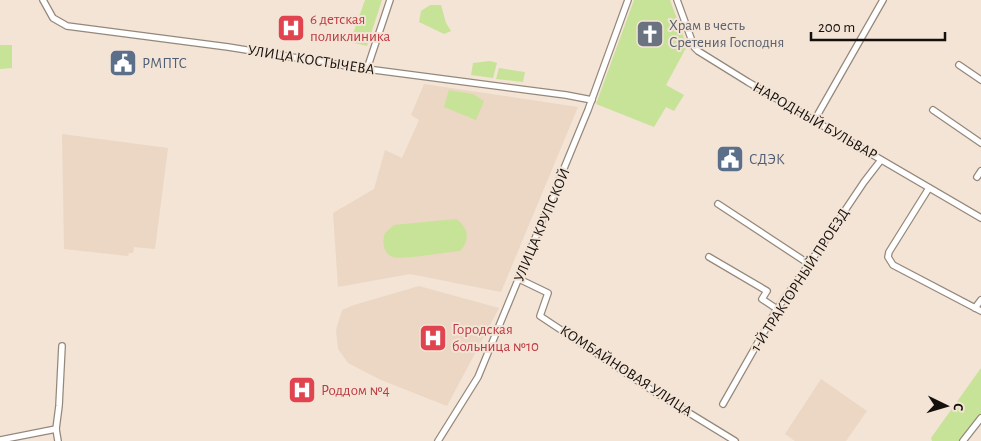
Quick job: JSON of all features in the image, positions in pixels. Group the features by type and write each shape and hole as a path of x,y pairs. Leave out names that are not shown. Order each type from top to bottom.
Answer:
{"street":[{"name":"УЛИЦА КОСТЫЧЕВА","path":"43,0 54,18 67,26 228,47 367,69 592,100"},
{"path":"367,69 390,0"},
{"name":"УЛИЦА КРУПСКОЙ","path":"438,441 474,386 592,100 628,0"},
{"name":"НАРОДНЫЙ БУЛЬВАР","path":"677,0 694,47 708,58 981,218"},
{"path":"814,121 883,0"},
{"path":"959,65 981,80"},
{"path":"933,110 981,143"},
{"name":"1-Й ТРАКТОРНЫЙ ПРОЕЗД","path":"723,404 777,309 864,182 882,160"},
{"path":"977,177 981,170"},
{"path":"929,188 889,252 888,257 893,265 978,310 981,300"},
{"path":"718,204 809,264"},
{"path":"709,257 767,291 762,299 777,309"},
{"name":"КОМБАЙНОВАЯ УЛИЦА","path":"519,279 548,293 540,316 650,389 735,441"},
{"path":"58,441 56,429 62,346"},
{"path":"963,441 981,418"},
{"path":"0,440 56,429"}],"shaded area":[{"path":"424,84 578,107 501,292 410,274 338,287 333,213 374,189 385,150 402,158 419,120 411,115"},
{"path":"62,134 168,148 155,249 134,247 133,253 129,253 128,256 64,249"},
{"path":"419,286 499,308 447,406 381,380 348,363 338,349 336,330 342,310"},
{"path":"821,379 867,411 846,441 795,441 785,434"}],"green space":[{"path":"365,0 382,0 367,46 350,42"},
{"path":"634,0 670,0 687,46 666,85 684,95 674,111 666,107 654,127 596,104"},
{"path":"430,5 441,5 446,23 451,31 444,34 419,22 421,11"},
{"path":"0,45 12,45 12,68 0,69"},
{"path":"490,61 497,63 493,78 471,75 473,63"},
{"path":"499,68 525,72 523,82 496,79"},
{"path":"449,90 473,94 484,101 476,120 444,107"},
{"path":"456,219 463,226 467,234 466,242 460,251 398,258 393,257 385,250 385,233 394,225"},
{"path":"981,368 981,413 960,441 932,441 931,438"}],"place":[{"name":"6 детская поликлиника","path":"291,28"},
{"name":"Храм в честь Сретения Господня","path":"650,34"},
{"name":"РМПТС","path":"123,63"},
{"name":"СДЭК","path":"730,159"},
{"name":"Городская больница №10","path":"433,338"},
{"name":"Роддом №4","path":"302,390"}]}
